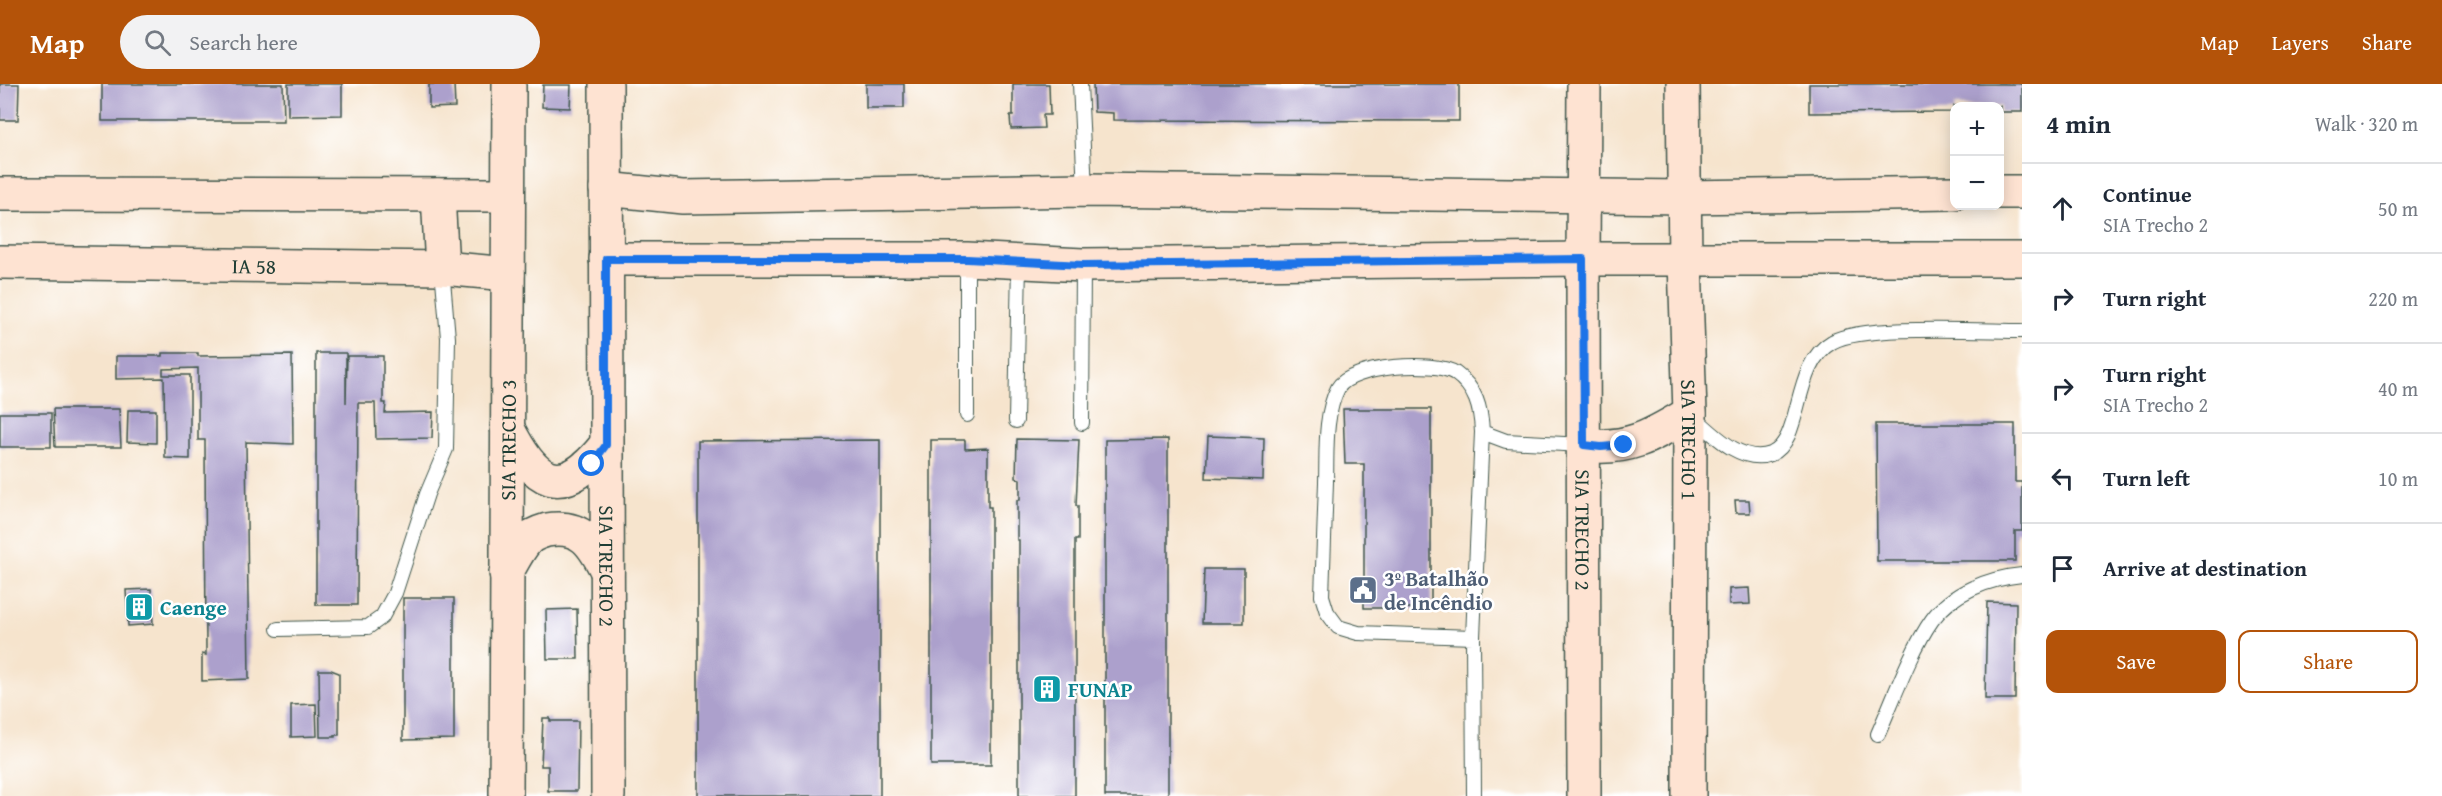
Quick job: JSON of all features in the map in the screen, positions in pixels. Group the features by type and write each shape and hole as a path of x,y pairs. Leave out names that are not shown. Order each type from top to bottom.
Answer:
{"main road":[{"name":"SIA TRECHO 3","path":"506,796 509,84"},
{"name":"SIA TRECHO 2","path":"606,84 608,796"},
{"name":"SIA TRECHO 2","path":"1584,84 1584,796"},
{"name":"SIA TRECHO 1","path":"1683,84 1684,261 1690,412 1689,796"},
{"path":"606,189 683,197 1085,190 1684,197 1950,193"},
{"path":"2004,192 2022,192"},
{"path":"0,194 508,195"},
{"path":"438,195 442,268"},
{"path":"606,259 967,259 1083,265 1583,259 1684,261 2022,259"},
{"name":"IA 58","path":"0,262 442,268 508,274"},
{"path":"1584,445 1601,447 1645,440 1690,412"},
{"path":"506,426 521,456 534,471 548,478 576,476 592,464 606,445"},
{"path":"506,573 527,540 540,532 558,528 572,530 583,536 596,549 607,571"}],"lane":[{"path":"1080,84 1085,190"},
{"path":"967,259 967,416"},
{"path":"1016,421 1019,262"},
{"path":"1082,423 1083,265"},
{"path":"278,629 368,627 382,617 395,593 427,494 446,449 448,338 442,268"},
{"path":"1690,412 1733,449 1762,457 1775,452 1789,437 1811,362 1833,341 1863,333 2022,331"},
{"path":"1473,637 1358,633 1338,627 1326,612 1322,596 1331,405 1340,385 1362,373 1394,367 1436,367 1453,372 1475,394 1481,413 1473,637 1474,796"},
{"path":"1482,432 1506,441 1584,445"},
{"path":"1878,734 1933,619 1954,599 1977,586 2022,575"}],"building":[{"path":"0,84 19,84 18,120 0,120"},
{"path":"102,84 283,84 284,121 102,121"},
{"path":"288,84 342,84 342,115 288,116"},
{"path":"429,84 454,84 455,107 429,108"},
{"path":"866,84 904,84 904,108 866,108"},
{"path":"1013,84 1049,84 1050,115 1043,115 1044,128 1011,129"},
{"path":"1093,84 1459,84 1459,121 1113,120 1113,113 1094,112"},
{"path":"1809,84 2022,84 2022,112 2004,112 2004,102 1950,102 1950,112 1809,113"},
{"path":"543,85 571,85 570,108 542,107"},
{"path":"162,353 198,353 198,356 292,355 293,444 246,442 249,679 202,681 202,654 206,655 205,440 198,440 198,368 163,369 163,375 190,375 190,459 165,458 164,378 116,379 116,356 162,356"},
{"path":"316,353 346,353 346,403 347,356 383,356 385,413 433,412 432,438 376,439 375,403 358,403 357,605 316,605"},
{"path":"53,409 119,409 121,447 55,447"},
{"path":"1343,409 1431,409 1431,608 1364,608 1364,464 1345,464"},
{"path":"128,410 156,410 156,443 127,442"},
{"path":"0,413 51,413 51,447 0,447"},
{"path":"1876,424 2015,424 2015,482 2022,482 2022,531 2015,531 2015,561 1877,561"},
{"path":"1208,436 1264,438 1263,480 1206,478"},
{"name":"FUNAP","path":"1017,439 1079,440 1076,506 1078,506 1078,540 1075,540 1075,796 1019,796 1017,500 1020,500 1020,479 1016,478"},
{"path":"1168,439 1168,796 1105,796 1105,440"},
{"path":"880,440 880,796 698,796 698,441"},
{"path":"931,440 965,440 965,449 988,448 988,507 991,507 991,765 931,765"},
{"path":"1735,500 1749,500 1750,513 1736,513"},
{"path":"1204,569 1244,569 1244,623 1202,623"},
{"path":"1749,588 1750,604 1729,605 1729,589"},
{"name":"Caenge","path":"151,589 153,624 128,626 126,590"},
{"path":"403,598 454,598 454,739 403,740"},
{"path":"1987,602 2016,603 2015,699 1985,699"},
{"path":"577,609 578,659 547,659 546,610"},
{"path":"319,670 339,673 339,735 335,737 320,737"},
{"path":"316,704 317,736 291,737 291,705"},
{"path":"543,718 550,718 550,721 578,721 577,791 548,791 548,766 541,766"}],"place":[{"name":"3º Batalhão de Incêndio","path":"1363,590"},
{"name":"Caenge","path":"139,607"},
{"name":"FUNAP","path":"1047,689"}],"route":[{"path":"592,464 606,445 606,259 967,259 1083,265 1583,259 1584,445 1601,447 1624,445"}]}
